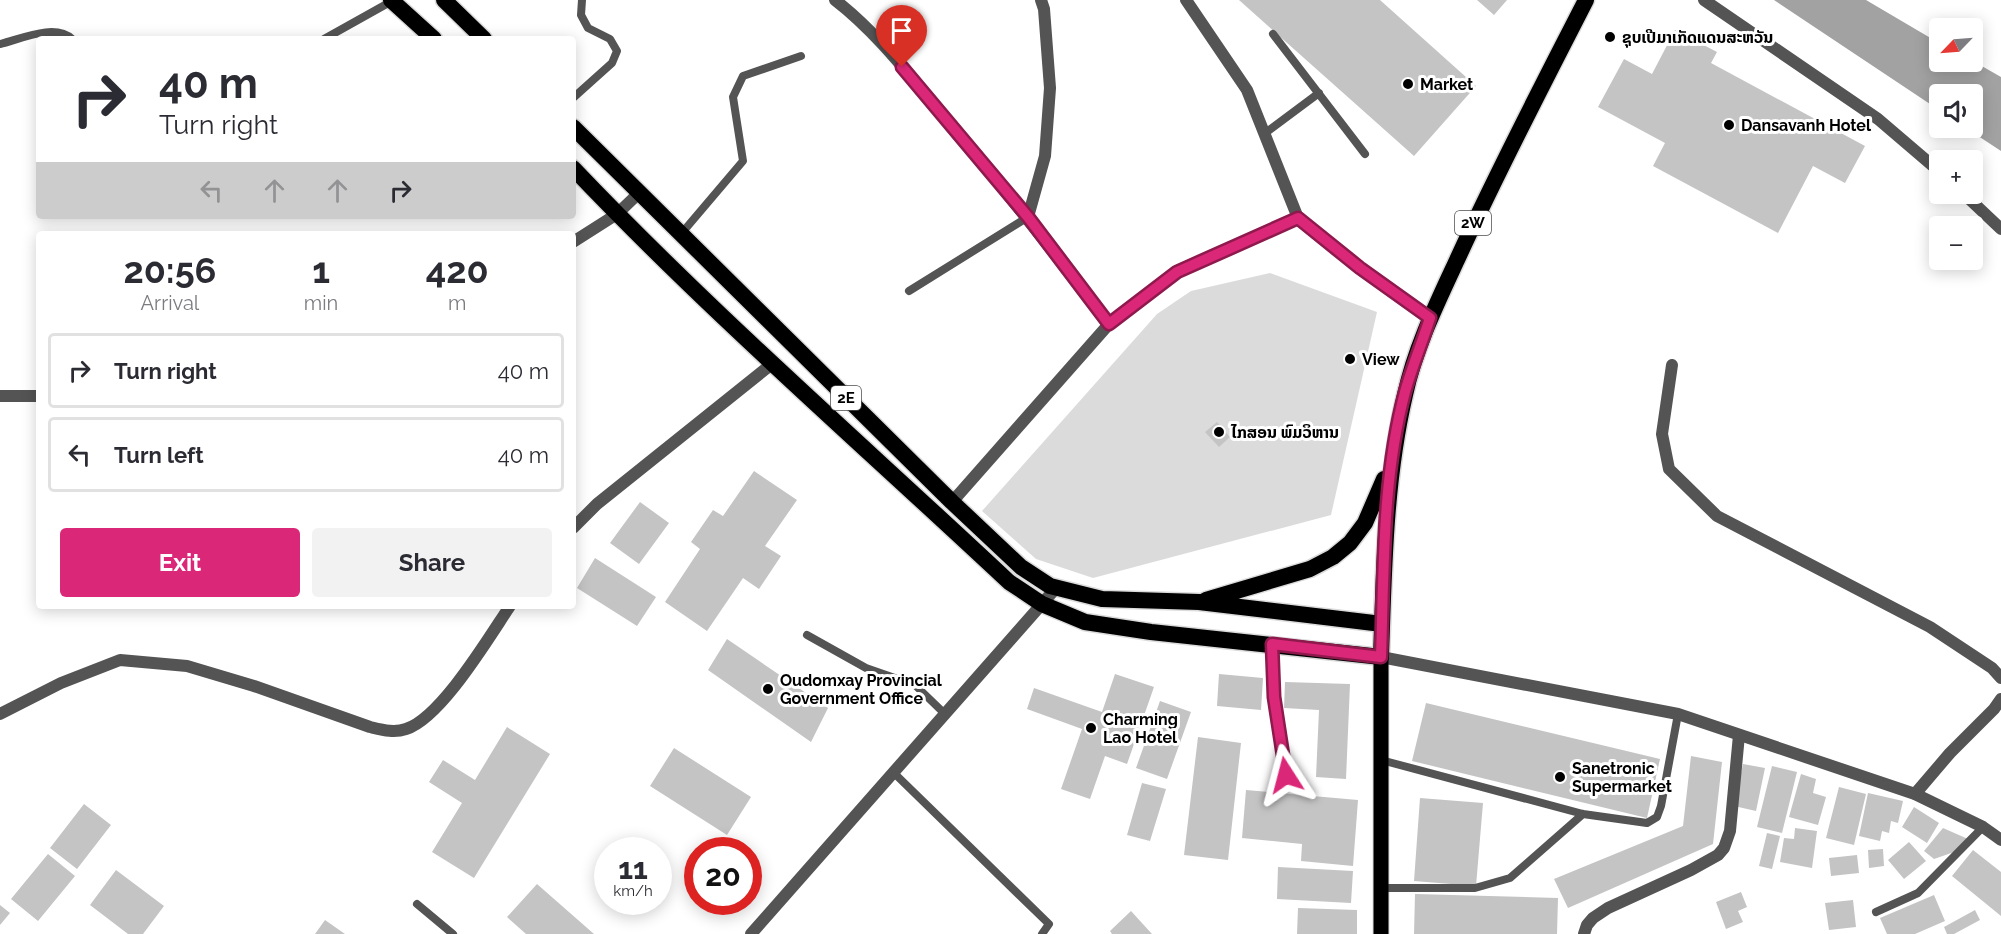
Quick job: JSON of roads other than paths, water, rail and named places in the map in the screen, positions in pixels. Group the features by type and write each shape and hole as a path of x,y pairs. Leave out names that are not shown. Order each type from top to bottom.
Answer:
{"highway":[{"path":"444,0 481,36"},
{"name":"2W","path":"1381,657 1384,541 1392,458 1405,393 1430,318 1477,214 1586,0"},
{"path":"391,1 431,36"},
{"name":"2E","path":"576,130 820,373 1021,567 1056,588 1102,599 1199,602 1382,624"},
{"name":"2E","path":"576,171 616,214 803,393 1009,582 1042,604 1085,622 1151,632 1381,657"},
{"path":"803,393 820,373"},
{"path":"1199,602 1310,569 1333,557 1350,543 1365,523 1392,458"}],"main road":[{"path":"1381,657 1381,934"}],"street":[{"path":"835,0 848,10 902,67 1028,217 1109,324"},
{"path":"1028,217 1045,156 1050,87 1044,9 1041,0"},
{"path":"1186,0 1247,90 1298,218 1360,268 1430,318"},
{"path":"1704,0 1878,118 1929,162"},
{"path":"576,240 616,214 639,193"},
{"path":"1975,204 2001,229"},
{"path":"952,502 1109,324 1177,272 1298,218"},
{"path":"576,525 597,504 772,363"},
{"path":"1672,365 1662,434 1669,469 1717,516 1930,627 1992,668 2001,678"},
{"path":"0,396 36,396"},
{"path":"752,934 1056,588"},
{"path":"0,714 61,683 120,660 187,666 390,732 408,728 440,705 508,609"},
{"path":"1381,657 1678,714 1915,794 1983,827 2001,840"},
{"path":"1915,794 2001,699"},
{"path":"1584,934 1593,918 1608,908 1691,870 1718,855 1724,848 1730,831 1739,735"}],"lane":[{"path":"576,95 612,63 617,51 610,39 588,28 581,15 582,0"},
{"path":"329,36 391,1"},
{"path":"0,44 52,32 68,36"},
{"path":"1274,34 1365,154"},
{"path":"681,234 743,161 733,97 743,76 801,56"},
{"path":"1264,134 1319,93"},
{"path":"909,291 1028,217"},
{"path":"807,635 866,668 915,685 946,715"},
{"path":"1272,644 1274,697 1286,775"},
{"path":"1381,760 1583,814 1647,823 1657,817 1661,806 1678,714"},
{"path":"894,774 1049,924 1042,934"},
{"path":"1381,888 1475,888 1510,878 1583,814"},
{"path":"1876,912 1918,892 1983,827"},
{"path":"417,904 453,934"}],"place":[{"name":"ຊຸບເປີມາເກັດແດນສະຫວັນ","path":"1610,37"},
{"name":"Market","path":"1408,84"},
{"name":"Dansavanh Hotel","path":"1729,125"},
{"name":"View","path":"1350,359"},
{"name":"ໄກສອນ ພົມວິຫານ","path":"1219,432"},
{"name":"Oudomxay Provincial Government Office","path":"768,689"},
{"name":"Charming Lao Hotel","path":"1091,728"},
{"name":"Sanetronic Supermarket","path":"1560,777"}]}
